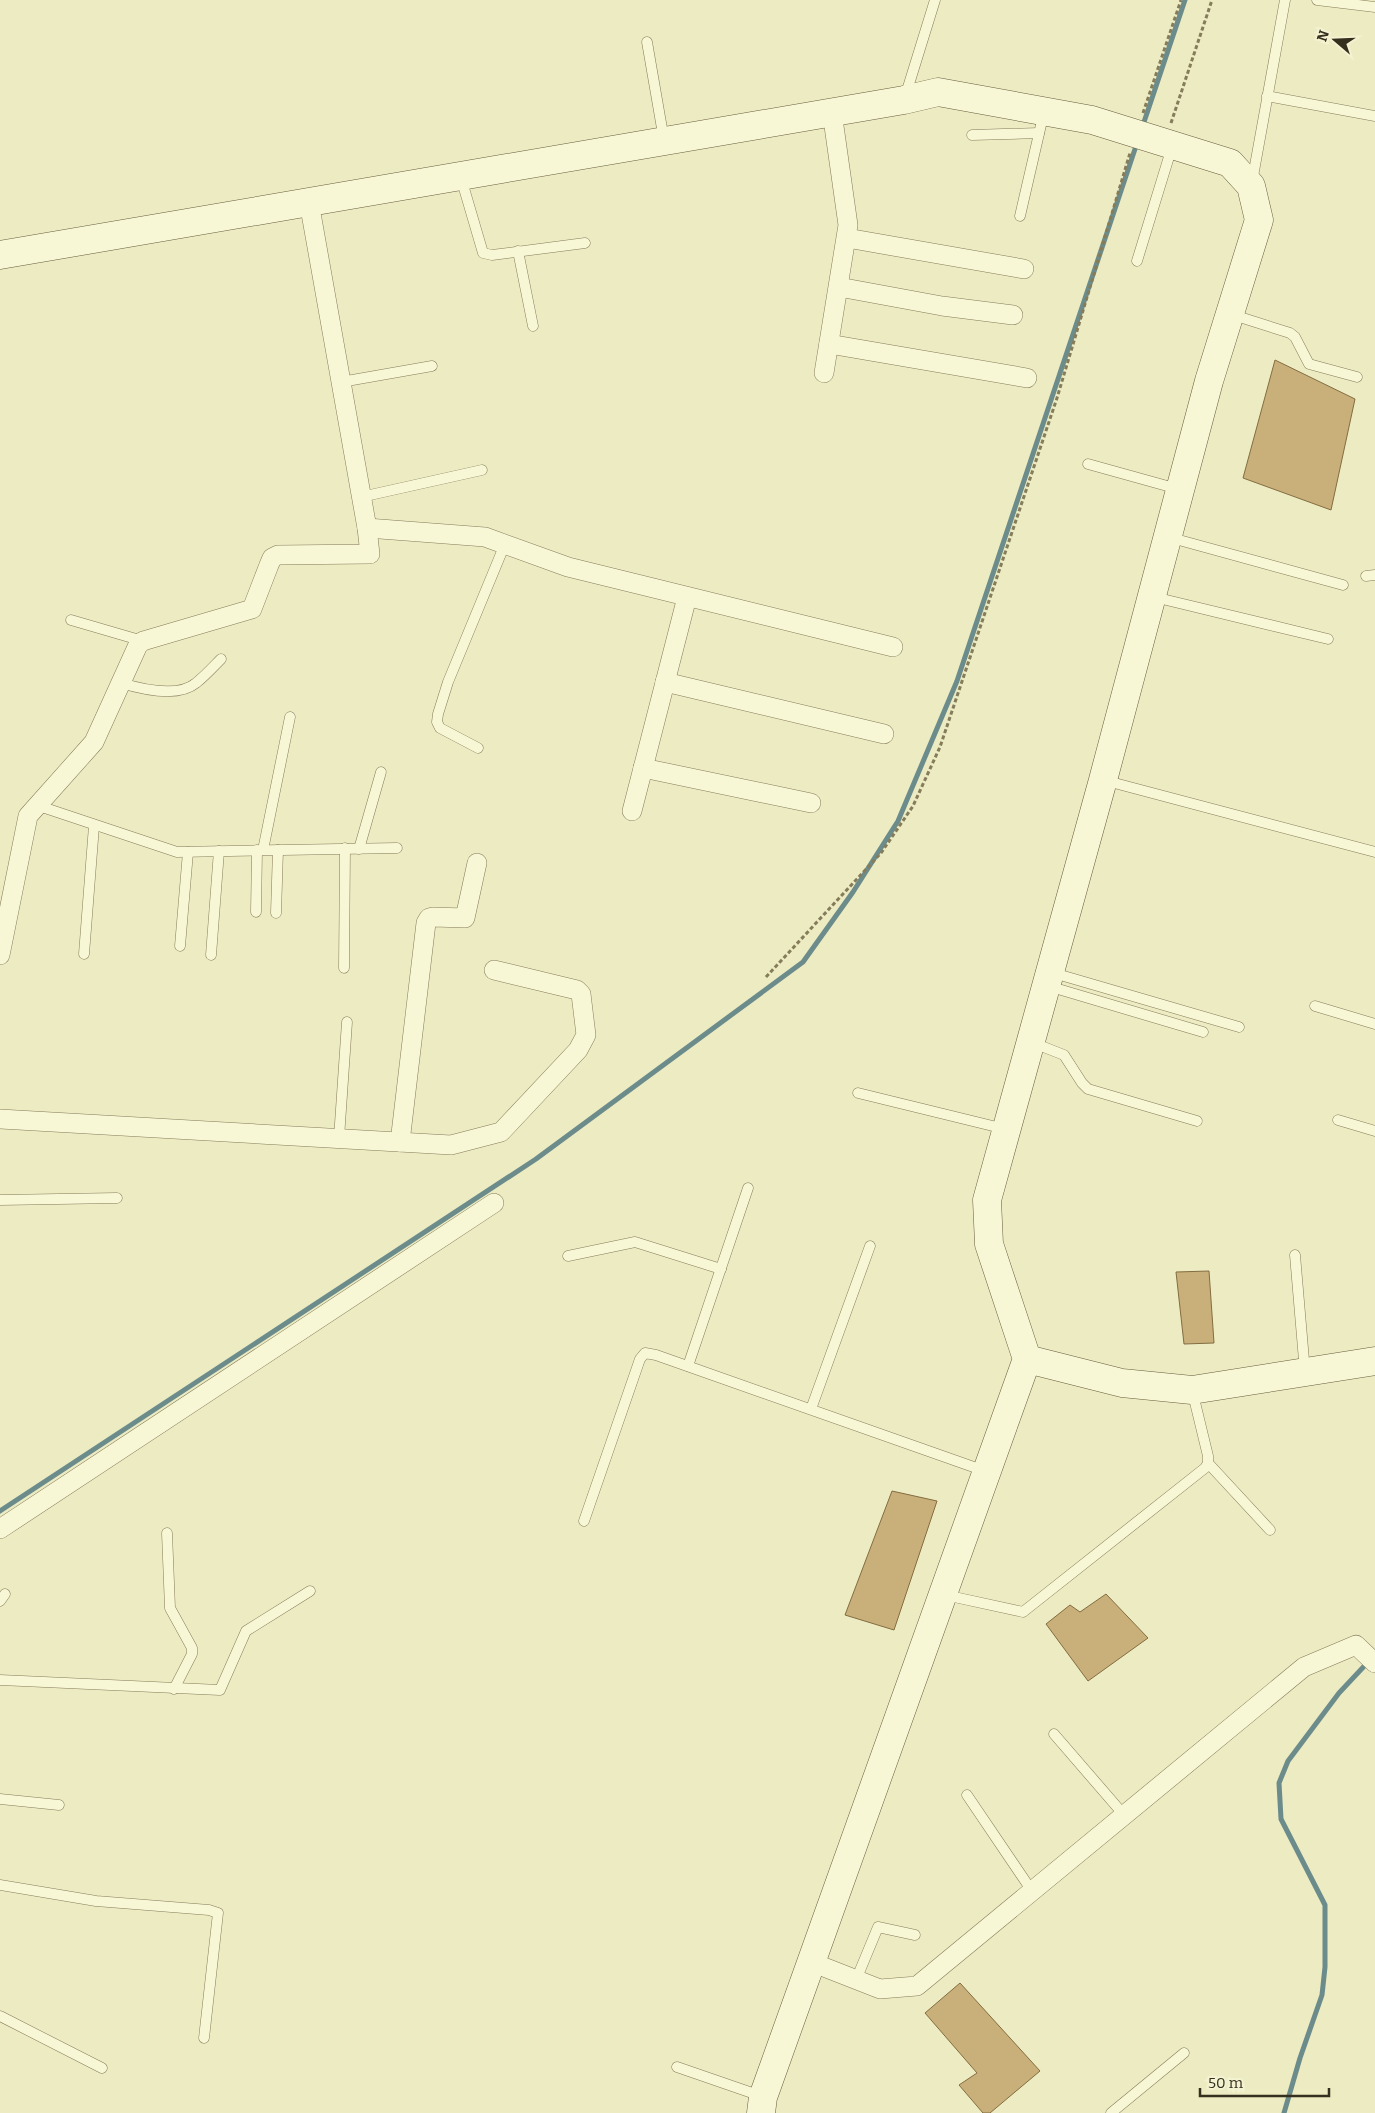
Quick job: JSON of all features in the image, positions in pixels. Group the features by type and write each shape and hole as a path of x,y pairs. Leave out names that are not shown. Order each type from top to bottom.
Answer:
{"street":[{"path":"0,255 904,100 938,92 1042,122 1092,120 1230,163 1251,186 1259,220 1230,314 1150,596 1103,780 987,1200 989,1244 1027,1359 762,2105"},
{"path":"824,373 847,238 846,212 832,112"},
{"path":"0,955 28,816 94,742 138,645 143,641 252,609 272,558 278,555 370,554 362,497 309,202"},
{"path":"847,238 1024,268"},
{"path":"839,287 942,306 1013,315"},
{"path":"829,344 1027,378"},
{"path":"367,528 485,537 568,567 894,647"},
{"path":"632,811 687,596"},
{"path":"665,682 884,734"},
{"path":"643,768 812,803"},
{"path":"400,1142 426,923 433,916 464,918 477,863"},
{"path":"0,1119 451,1145 501,1132 584,1043 586,1035 581,994 577,990 494,970"},
{"path":"0,1529 494,1203"},
{"path":"1027,1359 1122,1383 1192,1390 1375,1361"},
{"path":"812,1962 880,1989 917,1986 1304,1667 1356,1645 1375,1663"}],"lane":[{"path":"904,100 935,0"},
{"path":"1251,186 1285,0"},
{"path":"1318,0 1375,7"},
{"path":"647,42 664,141"},
{"path":"1267,96 1375,116"},
{"path":"972,135 1042,122 1020,216"},
{"path":"1137,261 1169,144"},
{"path":"460,176 483,253 492,255 585,243"},
{"path":"518,252 533,326"},
{"path":"1230,314 1290,332 1295,337 1309,364 1357,377"},
{"path":"341,382 432,366"},
{"path":"1088,464 1180,489"},
{"path":"362,497 482,470"},
{"path":"1167,536 1343,585"},
{"path":"478,748 440,728 437,722 438,714 448,682 505,544"},
{"path":"1150,596 1328,639"},
{"path":"71,620 143,641"},
{"path":"121,683 158,692 189,687 195,684 221,659"},
{"path":"256,912 260,850 290,717"},
{"path":"359,848 381,772"},
{"path":"1103,780 1375,852"},
{"path":"36,805 167,850 188,852 397,848"},
{"path":"84,954 94,826"},
{"path":"344,968 345,848"},
{"path":"276,913 278,850"},
{"path":"211,955 219,851"},
{"path":"180,946 188,852"},
{"path":"1047,979 1239,1027"},
{"path":"1047,979 1203,1032"},
{"path":"1315,1006 1375,1024"},
{"path":"340,1138 346,1022"},
{"path":"1030,1042 1064,1055 1088,1089 1197,1121"},
{"path":"858,1094 1006,1129"},
{"path":"1338,1120 1375,1131"},
{"path":"688,1366 748,1188"},
{"path":"0,1200 116,1198"},
{"path":"568,1256 635,1242 721,1269"},
{"path":"811,1410 870,1246"},
{"path":"1295,1255 1306,1373"},
{"path":"584,1521 640,1359 645,1353 688,1366 988,1472"},
{"path":"1192,1390 1208,1463 1270,1530"},
{"path":"944,1594 1023,1612 1208,1463"},
{"path":"167,1533 170,1608 192,1648 192,1654 174,1689"},
{"path":"0,1680 220,1690 246,1632 310,1591"},
{"path":"1054,1734 1124,1815"},
{"path":"967,1795 1032,1891"},
{"path":"0,1799 59,1805"},
{"path":"0,1885 96,1901 209,1910 218,1913 204,2038"},
{"path":"856,1980 878,1927 915,1935"},
{"path":"0,2016 102,2068"},
{"path":"1111,2113 1184,2053"},
{"path":"677,2067 762,2105"}],"path":[{"path":"766,977 881,853 913,806 940,747 1057,398 1136,134 1180,0"},
{"path":"1169,144 1212,0"}],"building":[{"path":"1275,360 1355,399 1331,510 1243,478"},
{"path":"1209,1271 1214,1343 1184,1344 1176,1272"},
{"path":"892,1491 937,1501 894,1630 845,1615"},
{"path":"1106,1594 1148,1638 1088,1681 1046,1624 1070,1605 1080,1612"},
{"path":"960,1983 1040,2071 990,2113 983,2113 959,2085 977,2073 925,2013"}],"waterway":[{"path":"1144,122 1185,0"},
{"path":"0,1511 536,1159 803,962 853,892 898,821 957,681 1136,146"},
{"path":"1284,2113 1300,2058 1322,1995 1325,1967 1325,1905 1281,1819 1279,1783 1288,1761 1339,1693 1369,1661"}]}
